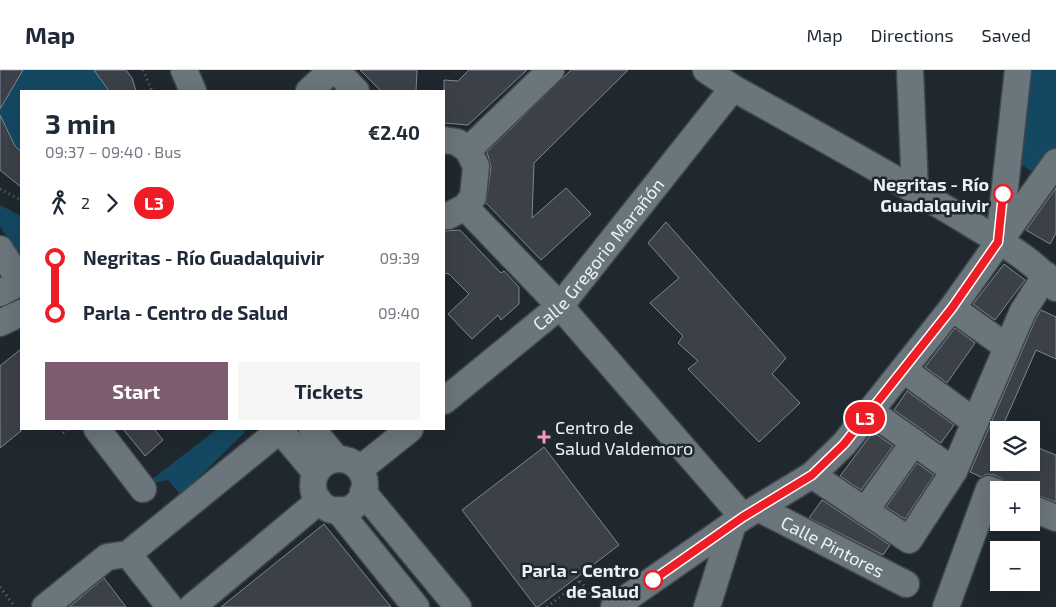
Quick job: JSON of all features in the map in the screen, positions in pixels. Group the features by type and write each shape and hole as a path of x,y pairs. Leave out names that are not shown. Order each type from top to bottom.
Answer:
{"street":[{"path":"184,70 193,90"},
{"path":"310,90 332,70"},
{"path":"336,70 355,90"},
{"path":"468,150 551,70"},
{"path":"706,70 733,88 915,190 998,242 1051,281 1024,308 954,471 909,540 812,475"},
{"path":"910,70 915,190"},
{"path":"998,242 1018,70"},
{"name":"Calle Gregorio Marañón","path":"445,400 560,306 733,88"},
{"path":"445,140 457,142 468,150 476,166 473,197 454,211 560,306 744,517"},
{"path":"604,603 812,475 844,444 952,308 1056,162"},
{"path":"0,249 20,280"},
{"path":"0,294 20,283"},
{"path":"952,308 1007,347"},
{"path":"904,370 975,422"},
{"path":"870,411 954,471"},
{"path":"98,430 143,488"},
{"path":"45,607 107,557 128,554 278,430"},
{"path":"280,430 316,473"},
{"path":"313,430 354,473 458,607"},
{"path":"354,473 409,430"},
{"path":"865,511 914,442"},
{"path":"354,473 324,463 316,473 313,487 416,607"},
{"path":"192,607 328,505 346,509 354,505 360,500 354,473"},
{"path":"946,607 990,501"},
{"path":"1040,512 1056,518"},
{"path":"707,607 744,517"},
{"name":"Calle Pintores","path":"744,517 906,584"},
{"path":"128,554 170,607"}],"path":[{"path":"143,70 152,90"},
{"path":"0,189 20,199"},
{"path":"64,433 67,430"},
{"path":"577,577 604,603"},
{"path":"547,607 580,581"},
{"path":"0,588 15,607"}],"shaded area":[{"path":"0,70 126,70 132,78 136,90 20,90 20,185 0,170"},
{"path":"1023,70 1056,70 1056,155 1041,177 1012,159"},
{"path":"0,205 20,215 20,252 19,253 0,227"},
{"path":"216,430 243,430 245,432 181,495 168,480 146,484"}],"building":[{"path":"0,70 23,70 0,109"},
{"path":"94,70 126,70 132,78 136,90 108,90"},
{"path":"360,70 417,70 416,90 380,90"},
{"path":"469,70 527,70 468,125 445,123 444,80 458,81"},
{"path":"571,70 628,70 534,163 532,218 566,188 591,214 541,260 486,203 491,167 487,152"},
{"path":"0,115 15,146 20,151 20,186 0,170"},
{"path":"1056,188 1056,233 1050,244 1026,230"},
{"path":"666,222 786,358 772,374 800,403 759,442 688,369 698,361 678,343 683,336 650,303 679,278 648,243"},
{"path":"460,230 501,273 504,271 519,287 519,304 501,320 498,315 472,339 448,314 469,294 449,274 445,273 445,231"},
{"path":"1004,264 1025,280 995,320 973,304"},
{"path":"1041,310 1056,317 1056,359 1036,350 1005,421 992,421"},
{"path":"955,328 975,343 947,383 925,367"},
{"path":"20,350 21,431 0,448 0,366"},
{"path":"907,391 954,425 941,443 894,410"},
{"path":"990,425 990,471 1040,471 1040,449 1056,455 1056,502 1040,496 1040,481 1006,481 995,475 987,474 981,477 970,472"},
{"path":"124,430 155,430 163,440 145,456"},
{"path":"873,432 893,446 861,490 840,476"},
{"path":"544,447 619,545 536,607 462,510"},
{"path":"917,463 934,475 905,519 886,507"},
{"path":"822,500 890,545 883,555 809,518"},
{"path":"324,524 391,607 221,607"},
{"path":"104,578 126,607 69,607"}],"bus line":[{"name":"L3","path":"653,580 743,517 812,475 844,444 952,308 998,242 1003,194"}],"place":[{"name":"Negritas - Río Guadalquivir","path":"1003,194"},
{"name":"Centro de Salud Valdemoro","path":"544,437"},
{"name":"Parla - Centro de Salud","path":"653,580"}]}
